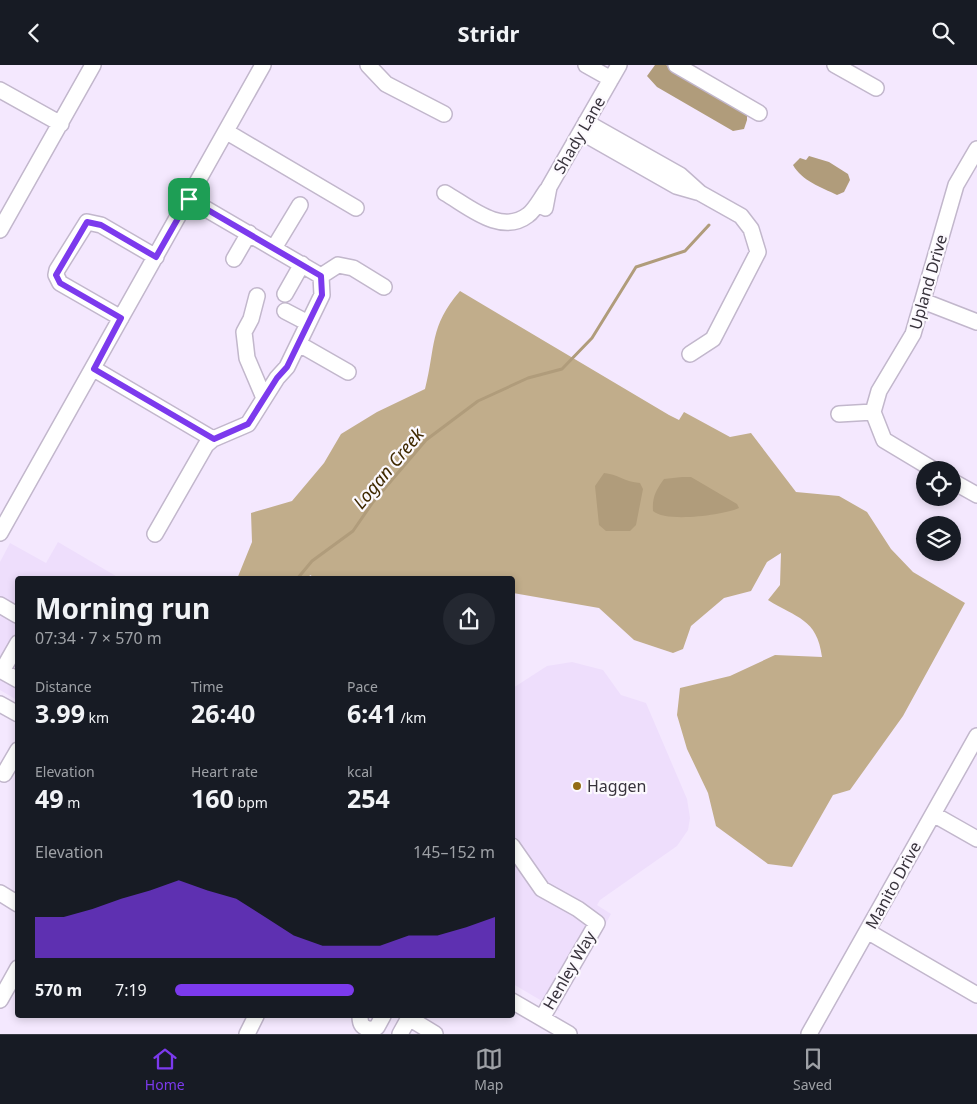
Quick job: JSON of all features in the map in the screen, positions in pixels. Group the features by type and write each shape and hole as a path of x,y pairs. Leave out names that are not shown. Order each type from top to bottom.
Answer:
{"street":[{"path":"0,231 93,65"},
{"path":"0,533 94,369 263,65"},
{"path":"368,65 386,84 444,115"},
{"path":"586,65 611,79"},
{"name":"Shady Lane","path":"545,208 549,187 619,65"},
{"path":"676,65 759,113"},
{"path":"841,66 876,88"},
{"path":"0,90 60,124"},
{"path":"583,127 676,186 700,193 741,216 751,229 758,253 713,339 690,354"},
{"path":"226,132 356,208"},
{"name":"Upland Drive","path":"873,412 879,391 913,334 956,185 977,149"},
{"path":"445,193 494,222 513,222 528,215 549,187"},
{"path":"189,199 321,276"},
{"path":"274,247 300,205"},
{"path":"121,318 60,283 57,279 57,270 87,222 101,225 156,257"},
{"path":"234,259 249,233"},
{"path":"285,294 302,264"},
{"path":"321,276 338,265 353,268 384,287"},
{"path":"155,534 199,454 214,439 248,424 287,367 322,295 321,276"},
{"path":"257,296 251,319 244,332 247,358 264,399"},
{"path":"923,301 977,323"},
{"path":"285,311 308,323"},
{"path":"299,344 348,372"},
{"path":"94,369 214,439"},
{"path":"838,414 873,412 884,440 919,461"},
{"path":"961,486 977,495"},
{"path":"0,605 15,614"},
{"path":"15,648 2,671 15,678"},
{"path":"0,704 15,713"},
{"name":"Manito Drive","path":"809,1034 977,737"},
{"path":"4,774 15,755"},
{"path":"933,814 977,839"},
{"name":"Henley Way","path":"515,850 542,889 578,909 597,923 542,1018"},
{"path":"0,893 15,901"},
{"path":"867,931 977,995"},
{"path":"0,1000 15,973"},
{"path":"515,1003 569,1034"},
{"path":"247,1034 255,1018"},
{"path":"360,1018 360,1023 364,1028 371,1030 377,1027 382,1018"},
{"path":"400,1034 409,1018"},
{"path":"411,1018 435,1034"}],"shaded area":[{"path":"655,65 666,65 747,111 744,129 733,131 657,87 647,76"},
{"path":"809,156 829,162 848,174 850,180 844,192 837,195 812,183 797,171 793,165 800,158 806,160"},
{"path":"460,291 679,420 684,412 730,437 751,433 796,492 839,496 867,512 891,549 913,572 965,603 903,716 850,790 833,795 792,867 768,864 716,826 708,793 687,749 677,715 680,688 730,676 775,655 822,657 815,634 810,627 804,621 768,600 780,585 781,553 767,562 751,591 724,598 691,626 683,649 673,653 634,640 599,608 515,593 515,576 238,576 252,542 251,513 292,501 324,463 341,434 377,412 425,389 438,326 450,304"},
{"path":"604,473 640,483 643,489 636,525 630,531 606,531 599,525 595,486"},
{"path":"691,477 737,504 739,508 732,511 695,517 670,517 653,511 655,494 664,479"},
{"path":"58,542 116,576 15,576 15,699 0,690 0,562 10,543 46,563"},
{"path":"572,662 603,670 621,695 646,703 687,799 690,818 688,830 677,846 600,900 597,905 611,914 560,1005 559,1011 515,985 515,687 547,666"}],"waterway":[{"name":"Logan Creek","path":"300,576 312,561 353,531 373,502 426,440 478,401 528,378 562,369 592,338 636,267 685,251 709,225"}],"place":[{"name":"Haggen","path":"577,786"}],"route":[{"path":"189,199 321,276 322,295 287,367 277,378 248,424 214,439 94,369 121,318 60,283 56,275 57,270 84,225 91,221 156,257 189,199"}]}
